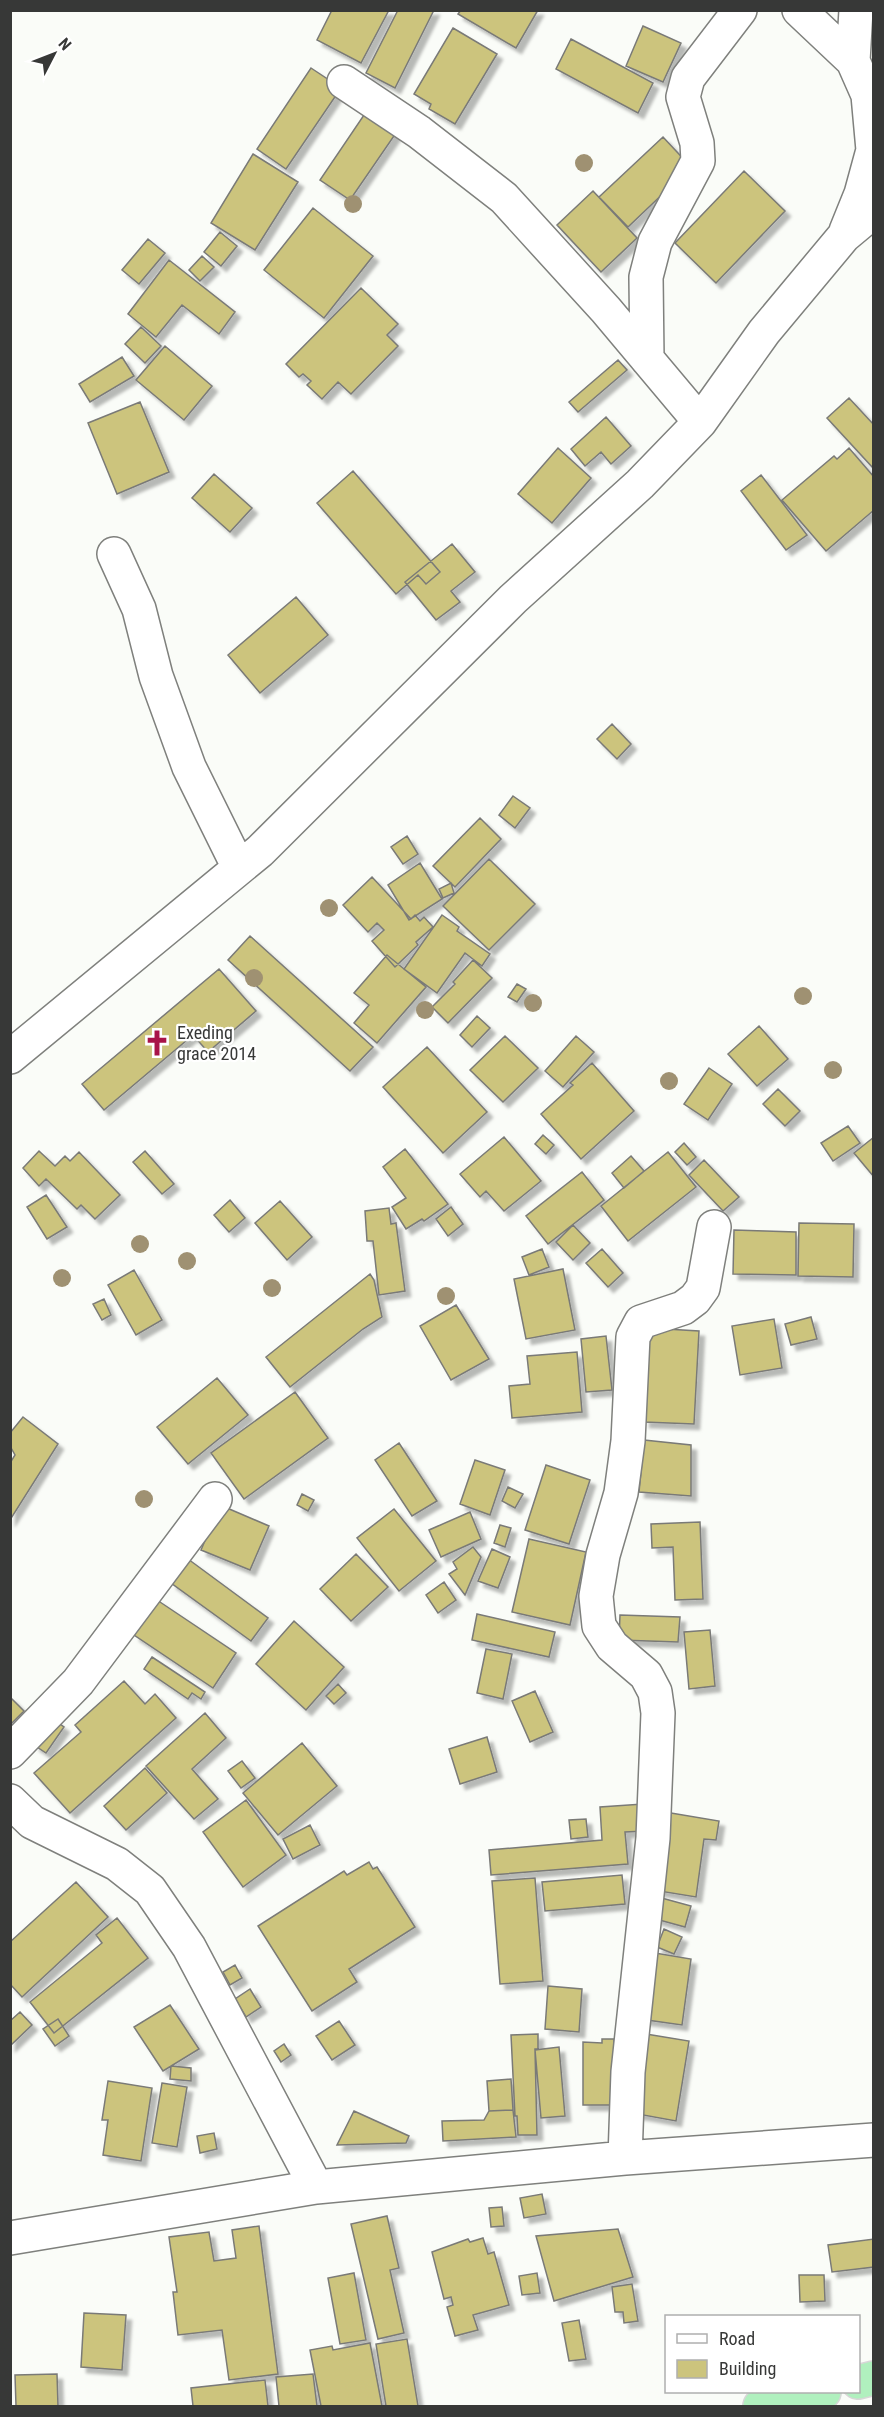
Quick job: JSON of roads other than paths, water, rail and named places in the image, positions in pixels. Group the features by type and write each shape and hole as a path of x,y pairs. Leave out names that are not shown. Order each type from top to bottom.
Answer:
{"highway":[{"path":"760,2406 815,2393"}],"street":[{"path":"647,359 646,277 656,242 698,161 697,143 683,97 687,78 740,10"},
{"path":"799,10 853,61 868,95 873,150 861,194 844,236"},
{"path":"853,61 856,10"},
{"path":"344,82 419,132 504,198 606,310 700,422"},
{"path":"10,1057 268,842 513,599 633,491 700,422 764,332 844,236 873,211"},
{"path":"114,554 139,609 156,676 189,766 239,868"},
{"path":"625,2158 628,2072 653,1838 658,1713 655,1692 646,1675 612,1646 599,1626 596,1596 603,1555 621,1493 633,1337 641,1322 683,1308 703,1288 714,1227"},
{"path":"10,1752 78,1682 215,1499"},
{"path":"10,1802 32,1822 117,1864 150,1890 189,1947 316,2187"},
{"path":"10,2238 316,2187 625,2158 873,2140"}],"place":[{"name":"Exeding grace 2014","path":"157,1043"}]}
